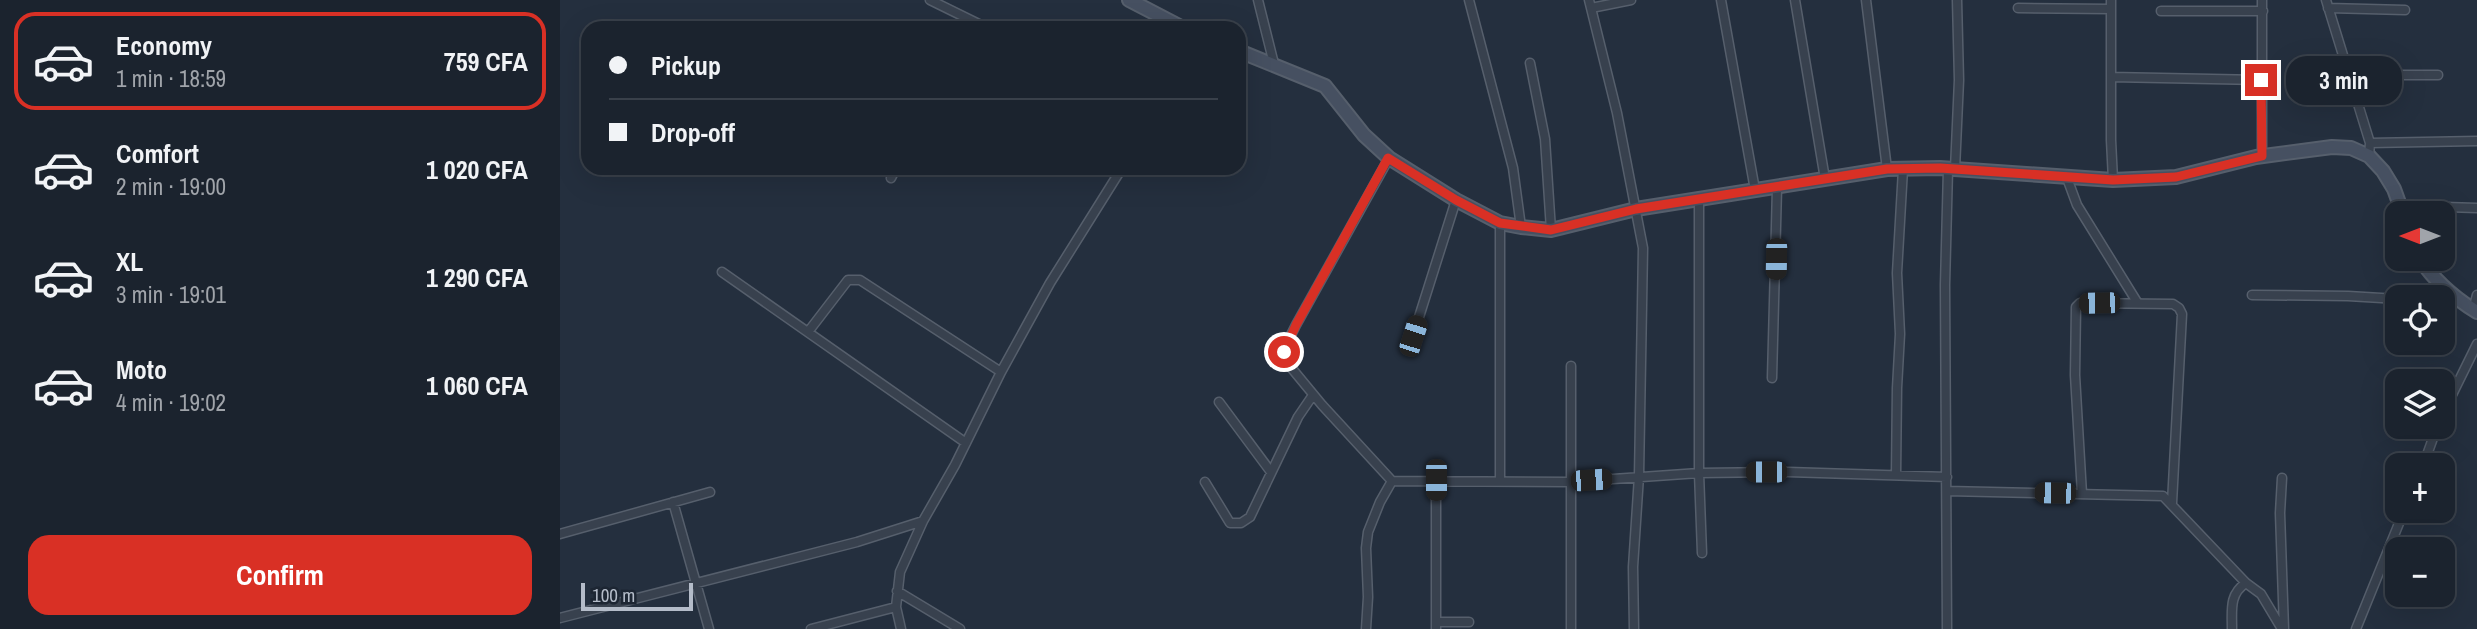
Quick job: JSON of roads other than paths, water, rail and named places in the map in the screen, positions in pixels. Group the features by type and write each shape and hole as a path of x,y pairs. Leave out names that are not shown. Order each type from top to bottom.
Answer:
{"main road":[{"path":"1129,0 1170,21"},
{"path":"1246,54 1325,86 1364,135 1388,158 1456,200 1500,223 1551,230 1636,209 1887,169 1951,169 2113,180 2176,177 2262,156 2332,148 2369,150 2394,189 2398,201"},
{"path":"2455,300 2475,311"}],"street":[{"path":"930,0 973,21"},
{"path":"1258,0 1274,64"},
{"path":"1469,0 1513,168 1521,226"},
{"path":"1631,0 1590,4 1617,113 1643,247 1639,476 1633,567 1634,629"},
{"path":"1721,0 1755,190"},
{"path":"1795,0 1825,179"},
{"path":"1866,0 1887,169"},
{"path":"1947,629 1945,260 1959,80 1958,0"},
{"path":"2262,0 2262,156"},
{"path":"2018,8 2111,4 2113,180"},
{"path":"2405,10 2327,4 2350,75 2369,150 2477,141"},
{"path":"2161,11 2263,11"},
{"path":"963,21 965,17"},
{"path":"1530,63 1545,139 1551,230"},
{"path":"2350,75 2438,75"},
{"path":"2111,77 2261,80"},
{"path":"1388,158 1287,343 1284,359 1313,395 1392,481 1570,482 1699,473 1788,472 1947,477"},
{"path":"1896,475 1900,334 1897,273 1903,169"},
{"path":"901,629 896,607 900,572 923,521 1050,283 1118,175"},
{"path":"2067,178 2082,213 2137,302"},
{"path":"1772,378 1777,188"},
{"path":"1699,199 1699,473 1702,553"},
{"path":"1413,336 1456,200"},
{"path":"2455,207 2477,208"},
{"path":"1500,223 1500,481"},
{"path":"722,272 966,443"},
{"path":"808,332 848,280 860,280 1001,372"},
{"path":"2252,295 2385,298"},
{"path":"2475,311 2477,295"},
{"path":"2082,494 2075,375 2076,307 2080,303 2173,304 2182,314 2172,503"},
{"path":"2455,389 2477,344"},
{"path":"1570,629 1571,366"},
{"path":"1205,482 1225,518 1235,524 1251,517 1298,417 1313,395"},
{"path":"1219,402 1271,472"},
{"path":"2282,478 2280,513 2283,629"},
{"path":"1436,480 1436,626 1469,622"},
{"path":"1366,629 1368,532 1392,481"},
{"path":"1947,491 2163,496 2246,583 2261,594 2283,629"},
{"path":"560,534 709,492"},
{"path":"673,502 709,629"},
{"path":"560,618 857,542 923,521"},
{"path":"2356,629 2399,523"},
{"path":"2232,629 2233,598 2236,589 2246,583"},
{"path":"897,591 960,629"},
{"path":"811,629 896,607"}]}
